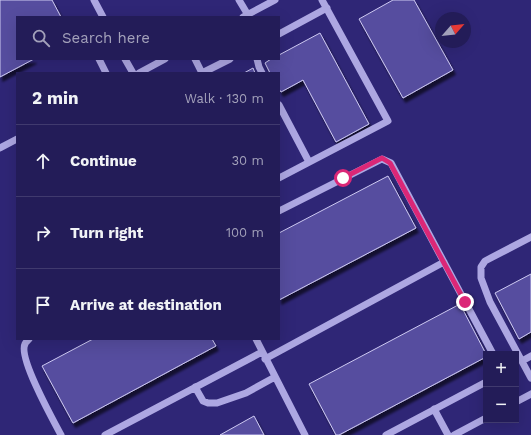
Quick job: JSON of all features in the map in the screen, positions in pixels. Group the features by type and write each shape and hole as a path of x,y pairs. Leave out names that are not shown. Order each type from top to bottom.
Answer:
{"street":[{"path":"94,0 102,16"},
{"path":"239,0 245,16 275,0"},
{"path":"280,177 388,121 322,0"},
{"path":"280,33 327,8"},
{"path":"100,60 106,72"},
{"path":"126,60 132,72"},
{"path":"141,72 163,60"},
{"path":"196,60 202,72"},
{"path":"204,72 228,60"},
{"path":"257,60 262,72"},
{"path":"280,107 309,162"},
{"path":"0,148 16,140"},
{"path":"280,210 382,158 390,163 491,351"},
{"path":"531,237 485,261 481,267 480,278 490,302 531,378"},
{"path":"104,435 195,387 264,355 444,262"},
{"path":"28,340 25,343 24,350 31,375 61,435"},
{"path":"256,340 305,435"},
{"path":"522,361 531,356"},
{"path":"195,387 203,401 217,403 246,393 275,377"},
{"path":"386,435 483,384"},
{"path":"519,399 531,394"},
{"path":"434,409 448,435"},
{"path":"454,435 483,420"}],"building":[{"path":"0,0 52,0 60,16 16,16 16,60 32,60 0,77"},
{"path":"393,0 414,0 435,38 435,48 441,48 453,70 403,98 359,19"},
{"path":"320,33 369,124 336,142 303,80 281,92 280,90 280,72 270,72 265,63 270,60 280,60 280,54"},
{"path":"253,68 255,72 246,72"},
{"path":"388,176 416,228 280,299 280,232"},
{"path":"531,274 531,332 519,339 495,293"},
{"path":"460,304 484,351 483,351 483,359 339,435 336,435 309,384"},
{"path":"91,340 213,340 216,346 73,423 42,366"},
{"path":"254,416 264,435 220,435"}],"route":[{"path":"343,178 382,158 390,163 465,302"}]}
